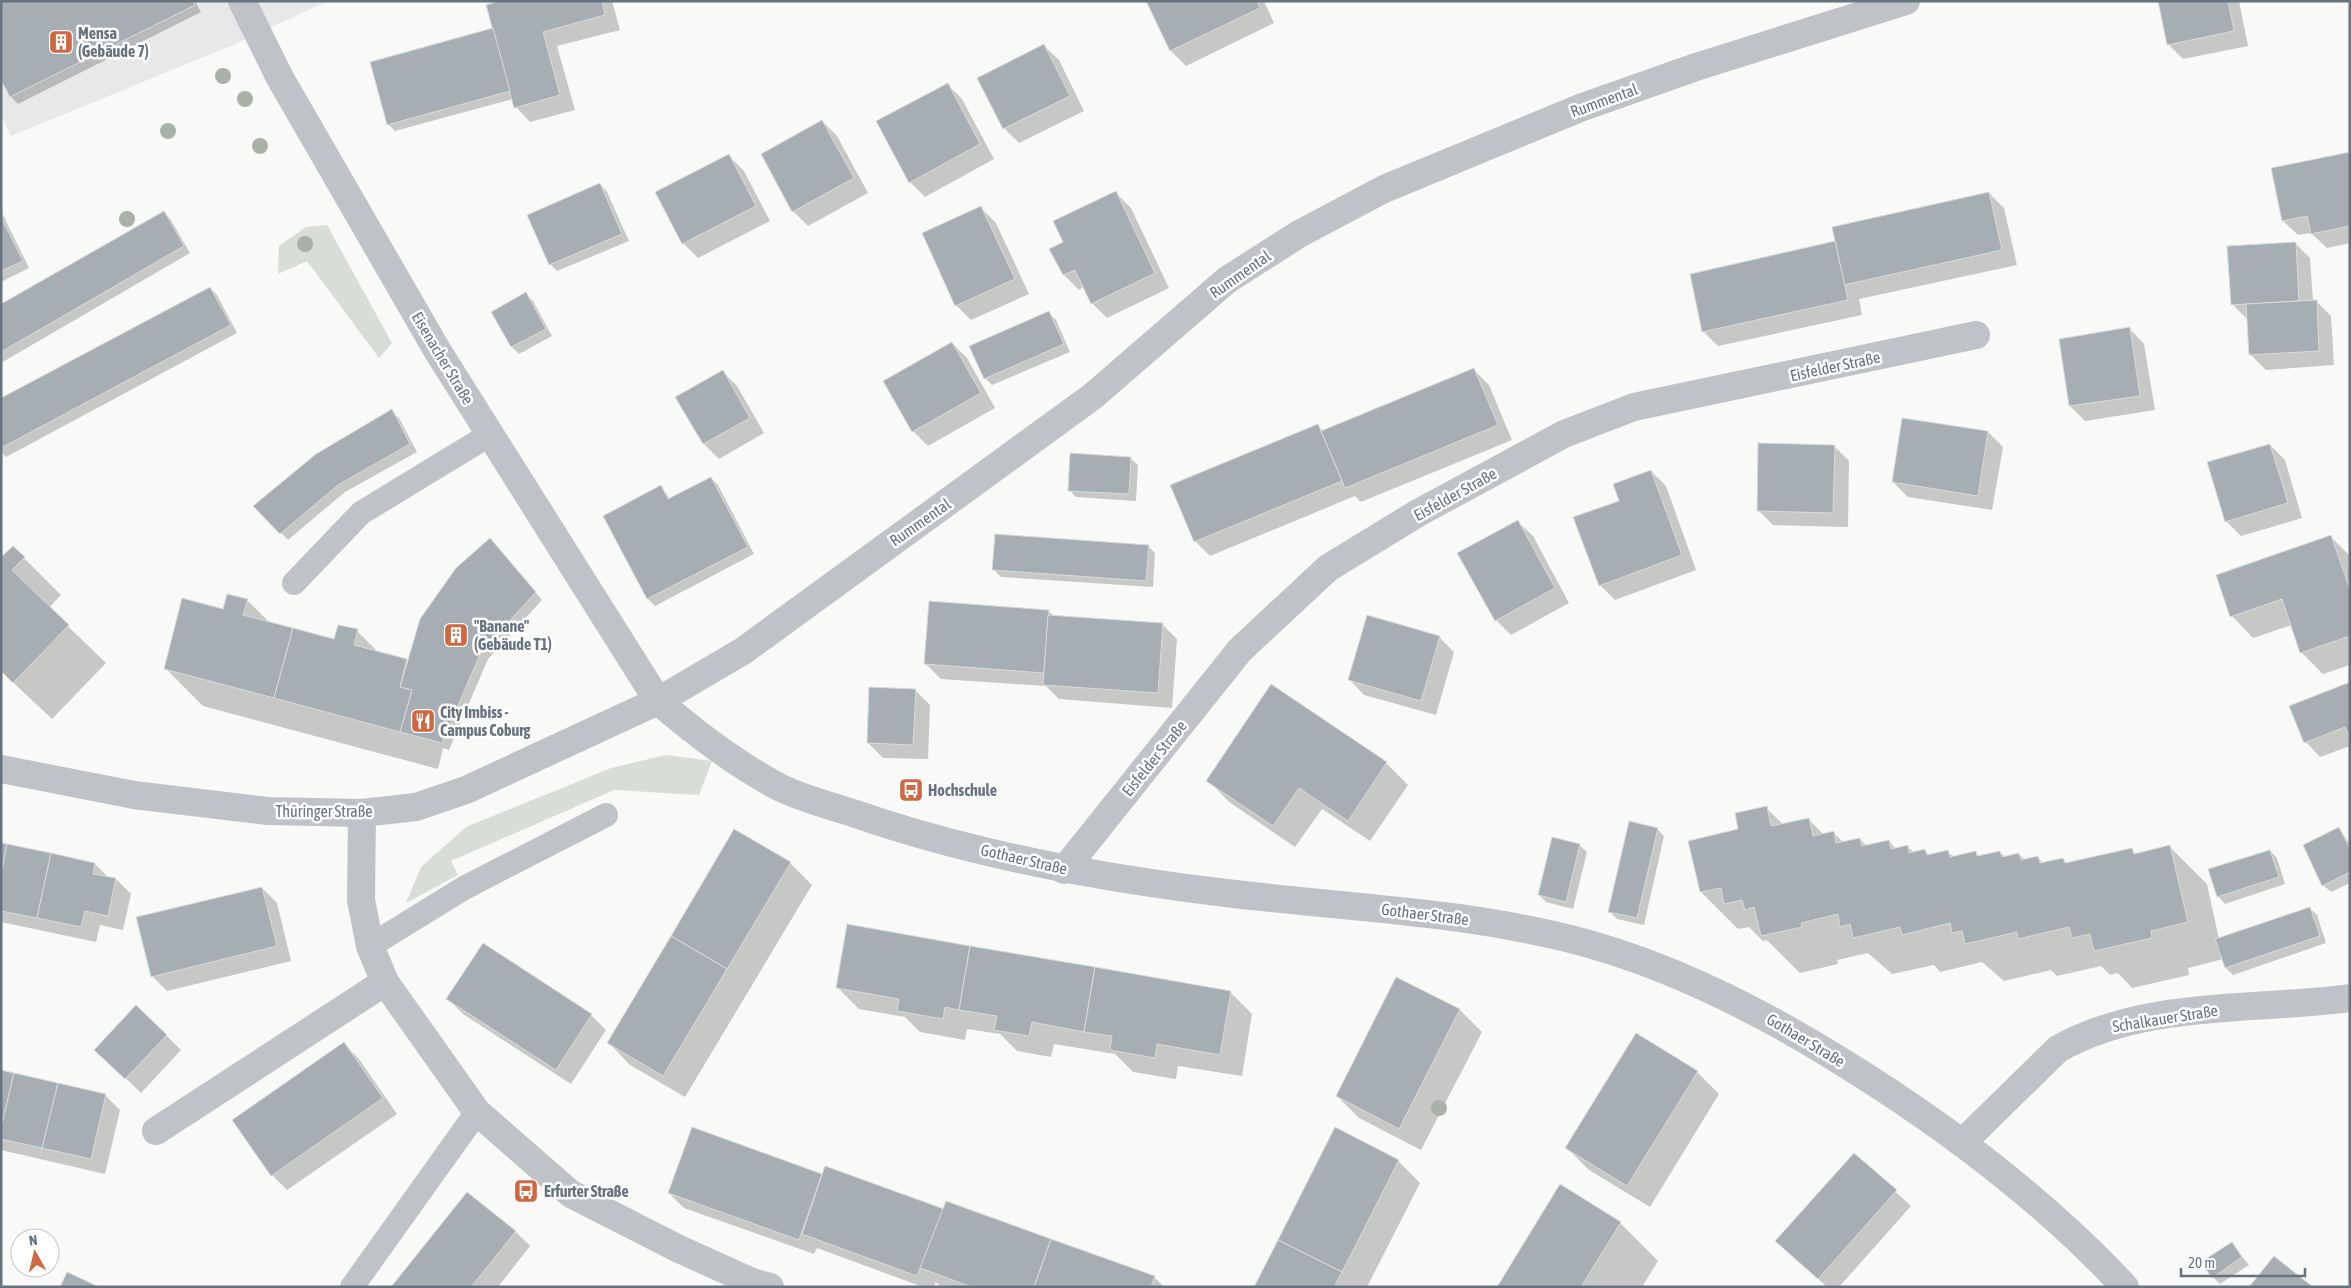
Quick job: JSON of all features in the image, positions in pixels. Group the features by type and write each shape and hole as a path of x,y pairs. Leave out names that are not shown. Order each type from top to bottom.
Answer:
{"street":[{"name":"Rummental","path":"658,701 744,651 883,548 948,503 1093,396 1227,280 1299,234 1384,189 1580,108 1696,67 1906,1"},
{"name":"Eisenacher Straße","path":"243,4 280,78 437,350 658,701"},
{"name":"Eisfelder Straße","path":"1064,870 1240,650 1328,568 1418,513 1564,434 1634,407 1976,335"},
{"name":"Thüringer Straße","path":"1,769 134,795 268,811 362,814 416,807 466,790 658,701"},
{"name":"Gothaer Straße","path":"658,701 733,761 781,788 898,829 1064,870 1226,893 1406,910 1488,921 1588,943 1709,988 1776,1021 1874,1082 1963,1142 2049,1212 2125,1287"},
{"path":"362,814 360,900 370,946 385,982 477,1112 571,1194 679,1250 758,1285"},
{"path":"156,1132 385,982"},
{"name":"Schalkauer Straße","path":"1963,1142 2058,1050 2077,1038 2115,1024 2202,1010 2311,1003 2350,998"}],"lane":[{"path":"294,583 361,513 490,435"},
{"path":"370,946 464,888 606,815"},
{"path":"352,1287 477,1112"}],"shaded area":[{"path":"1,1 328,1 233,45 11,136 1,115"},
{"path":"327,225 392,343 379,358 307,261 278,274 279,246 306,227"},
{"path":"666,755 712,761 699,795 614,790 451,861 458,875 406,903 421,867 466,827 611,768"}],"building":[{"name":"Mensa (Gebäude 7)","path":"1,1 193,1 195,5 10,97 1,80"},
{"path":"499,1 602,1 605,15 543,32 560,95 514,108 486,5"},
{"path":"1146,1 1257,1 1260,8 1170,51"},
{"path":"2158,1 2228,1 2234,31 2167,45"},
{"path":"493,28 510,91 387,125 370,62"},
{"path":"1044,44 1070,96 1003,129 977,78"},
{"path":"948,83 980,144 909,183 876,121"},
{"path":"822,120 854,178 792,212 761,154"},
{"path":"2350,152 2350,226 2311,234 2307,216 2282,221 2271,168"},
{"path":"729,154 756,206 682,244 655,192"},
{"path":"600,183 622,234 549,265 527,215"},
{"path":"1116,191 1155,273 1091,304 1075,270 1063,275 1049,249 1063,242 1053,221"},
{"path":"1989,192 2002,250 1844,285 1832,227"},
{"path":"981,206 1015,279 955,306 922,233"},
{"path":"164,211 184,246 1,352 1,304"},
{"path":"1,217 23,261 1,271"},
{"path":"1835,241 1848,300 1702,332 1690,274"},
{"path":"2296,242 2299,301 2231,305 2227,246"},
{"path":"210,287 231,325 1,448 1,398"},
{"path":"526,292 546,329 511,347 491,312"},
{"path":"2317,300 2319,351 2249,355 2246,304"},
{"path":"1049,311 1064,344 984,379 969,346"},
{"path":"2130,327 2140,396 2069,406 2059,339"},
{"path":"952,342 981,393 912,432 883,381"},
{"path":"1474,368 1498,425 1345,488 1321,431"},
{"path":"723,370 750,418 703,444 675,397"},
{"path":"392,409 410,444 338,485 280,534 253,506 316,454"},
{"path":"1902,418 1988,431 1978,496 1892,482"},
{"path":"1318,424 1342,481 1194,542 1170,485"},
{"path":"1758,443 1835,445 1833,513 1757,511"},
{"path":"2270,444 2288,503 2225,522 2207,462"},
{"path":"1070,453 1131,457 1129,494 1068,491"},
{"path":"1651,470 1682,555 1599,586 1573,517 1619,501 1613,484"},
{"path":"711,477 748,547 647,599 603,516 661,485 668,499"},
{"path":"1518,520 1555,588 1495,621 1457,553"},
{"path":"995,534 1149,545 1146,581 992,570"},
{"path":"2331,535 2350,590 2350,636 2300,653 2282,599 2230,617 2216,575"},
{"name":"\"Banane\" (Gebäude T1)","path":"490,538 536,592 481,652 442,743 400,732 412,690 400,687 420,619 456,568"},
{"path":"13,546 25,557 12,570 69,625 13,683 1,671 1,557"},
{"path":"227,594 248,599 243,615 293,628 274,698 164,669 182,598 223,609"},
{"path":"929,601 1049,610 1044,673 924,664"},
{"path":"1048,615 1163,623 1158,693 1043,685"},
{"path":"1367,615 1440,636 1421,701 1348,680"},
{"path":"338,625 358,629 354,645 407,659 400,687 412,690 400,732 274,698 293,628 334,639"},
{"path":"2350,682 2350,737 2345,727 2304,743 2289,706"},
{"path":"1271,684 1387,762 1348,821 1299,788 1273,826 1206,781"},
{"path":"869,687 916,689 913,745 867,743"},
{"path":"1767,806 1771,826 1809,818 1813,836 1834,831 1836,843 1860,838 1862,846 1889,840 1891,849 1908,845 1909,853 1925,849 1927,855 1948,850 1950,857 1976,851 1977,856 2000,851 2002,857 2019,853 2021,860 2038,856 2040,863 2063,858 2065,863 2132,848 2134,854 2170,845 2188,922 2151,931 2152,938 2094,951 2090,934 2072,938 2069,927 2018,939 2017,932 1965,944 1962,931 1952,933 1950,923 1902,935 1900,927 1853,938 1850,924 1840,927 1838,914 1801,923 1802,927 1761,936 1754,907 1745,910 1742,900 1724,904 1721,888 1700,892 1688,841 1738,829 1735,813"},
{"path":"1629,821 1658,828 1637,918 1608,912"},
{"path":"2339,827 2350,849 2350,872 2322,886 2303,845"},
{"path":"734,829 791,862 727,969 671,936"},
{"path":"1552,837 1580,844 1566,902 1538,895"},
{"path":"1,843 7,844 1,874"},
{"path":"7,844 51,853 37,918 1,911 1,874"},
{"path":"2270,850 2279,877 2217,897 2208,869"},
{"path":"51,853 95,863 93,874 116,878 108,916 85,911 81,927 37,918"},
{"path":"262,887 277,946 151,977 136,917"},
{"path":"2310,907 2320,936 2225,968 2215,939"},
{"path":"847,924 970,946 959,1010 945,1007 943,1019 897,1011 899,999 836,988"},
{"path":"671,936 727,969 663,1076 607,1043"},
{"path":"483,943 592,1014 556,1070 446,999"},
{"path":"970,946 1095,967 1084,1032 1032,1022 1029,1036 994,1030 997,1016 959,1010"},
{"path":"1095,967 1231,991 1220,1055 1157,1044 1155,1058 1110,1050 1112,1036 1084,1032"},
{"path":"1396,977 1460,1009 1399,1129 1336,1096"},
{"path":"136,1005 167,1035 125,1079 94,1050"},
{"path":"1636,1033 1698,1071 1627,1186 1565,1148"},
{"path":"344,1042 383,1098 271,1176 232,1120"},
{"path":"1,1070 14,1073 1,1128"},
{"path":"14,1073 58,1083 42,1148 1,1139 1,1128"},
{"path":"58,1083 106,1094 91,1159 42,1148"},
{"path":"692,1127 822,1174 799,1240 668,1193"},
{"path":"1335,1127 1399,1160 1342,1272 1278,1240"},
{"path":"1854,1153 1897,1190 1818,1279 1775,1241"},
{"path":"825,1166 944,1209 917,1276 802,1234"},
{"path":"1560,1184 1621,1222 1581,1287 1497,1287"},
{"path":"467,1192 516,1231 471,1287 391,1287"},
{"path":"946,1201 1051,1239 1034,1287 972,1287 920,1268"},
{"path":"1051,1239 1155,1276 1151,1287 1034,1287"},
{"path":"1278,1240 1342,1272 1334,1287 1254,1287"},
{"path":"2232,1242 2242,1257 2212,1278 2201,1262"},
{"path":"2274,1256 2313,1287 2249,1287"},
{"path":"67,1272 99,1287 60,1287"}],"place":[{"name":"Mensa (Gebäude 7)","path":"61,42"},
{"name":"\"Banane\" (Gebäude T1)","path":"456,635"},
{"name":"City Imbiss - Campus Coburg","path":"423,721"},
{"name":"Hochschule","path":"911,790"},
{"name":"Erfurter Straße","path":"526,1191"}]}
